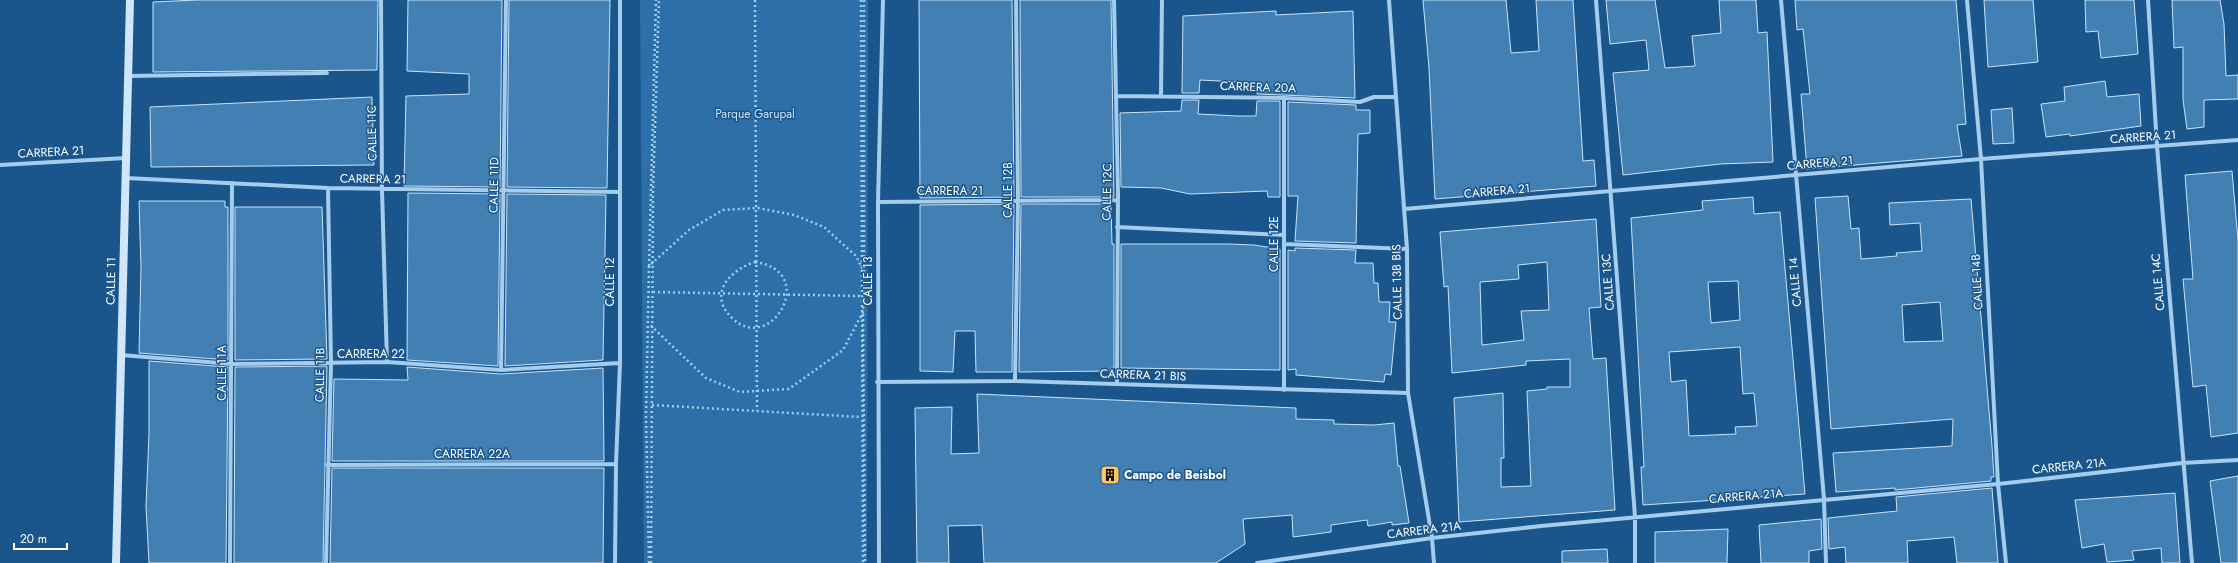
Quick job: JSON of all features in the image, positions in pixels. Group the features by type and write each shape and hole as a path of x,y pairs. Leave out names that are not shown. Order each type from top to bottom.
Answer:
{"street":[{"name":"CALLE 11","path":"116,563 130,0"},
{"name":"CALLE 11C","path":"381,0 382,190 387,362"},
{"name":"CALLE 11D","path":"500,370 506,0"},
{"name":"CALLE 12","path":"615,563 616,464 620,364 620,0"},
{"name":"CALLE 13","path":"879,563 877,382 878,202 883,0"},
{"name":"CALLE 12B","path":"1015,381 1018,201 1016,0"},
{"name":"CALLE 12C","path":"1114,0 1118,200 1117,384"},
{"path":"1161,95 1162,0"},
{"name":"CALLE 13B BIS","path":"1389,0 1407,249 1408,393 1432,538 1434,563"},
{"name":"CALLE 13C","path":"1596,0 1612,192 1635,517 1635,563"},
{"name":"CALLE 14","path":"1781,0 1824,499 1826,563"},
{"name":"CALLE 14B","path":"1967,0 1981,159 1998,484 2006,563"},
{"name":"CALLE 14C","path":"2148,0 2157,146 2182,463 2192,563"},
{"path":"128,76 327,73"},
{"name":"CARRERA 20A","path":"1117,96 1161,95 1284,98 1360,102 1374,97 1396,97"},
{"name":"CALLE 12E","path":"1284,98 1284,390"},
{"name":"CARRERA 21","path":"1404,209 1981,159 2238,140"},
{"name":"CARRERA 21","path":"0,165 126,158"},
{"name":"CARRERA 21","path":"126,178 382,190 620,192"},
{"name":"CALLE 11A","path":"230,563 232,183"},
{"name":"CALLE 11B","path":"326,563 331,364 328,188"},
{"name":"CARRERA 21","path":"878,202 1118,200"},
{"path":"1117,227 1284,235"},
{"path":"1284,244 1407,249"},
{"name":"CARRERA 22","path":"121,355 232,364 331,364 387,362 500,370 620,364"},
{"name":"CARRERA 21 BIS","path":"877,382 1015,381 1408,393"},
{"name":"CARRERA 21A","path":"1257,563 1432,538 1635,517 1998,484 2182,463 2238,460"},
{"name":"CARRERA 22A","path":"328,465 616,464"}],"path":[{"path":"650,563 657,0"},
{"path":"650,563 646,417 657,0"},
{"path":"755,0 755,328 757,411"},
{"path":"862,0 861,417 864,563"},
{"path":"862,0 864,563"},
{"path":"649,266 689,230 723,210 755,208 794,215 824,227 856,256 864,272"},
{"path":"755,262 767,264 780,274 788,296 785,305 778,315 763,325 755,328 738,323 727,313 724,308 722,294 725,282 731,274 743,266 755,262"},
{"path":"653,292 788,296 861,296"},
{"path":"649,324 706,378 740,392 789,389 843,350 863,312"},
{"path":"652,405 861,417"}],"green space":[{"name":"Parque Garupal","path":"640,0 868,0 867,563 644,563"}],"building":[{"path":"197,0 378,0 377,70 153,72 153,2"},
{"path":"408,0 502,0 500,187 404,186 406,96 469,94 469,74 407,71"},
{"path":"509,0 610,0 607,188 507,187"},
{"path":"919,0 1012,0 1014,197 920,198"},
{"path":"1020,0 1111,0 1114,197 1021,197"},
{"path":"1423,0 1506,0 1511,53 1539,51 1536,0 1573,0 1583,161 1594,160 1596,186 1435,199 1429,68"},
{"path":"1606,0 1655,0 1665,68 1695,66 1692,36 1721,33 1719,0 1756,0 1758,33 1767,32 1773,162 1720,164 1623,175 1613,73 1649,70 1646,40 1610,44"},
{"path":"1795,0 1956,0 1966,124 1957,125 1962,156 1807,169 1801,94 1810,94 1803,29 1797,30"},
{"path":"1984,0 2033,0 2038,62 1988,67"},
{"path":"2085,0 2134,0 2138,54 2101,58 2098,31 2086,32"},
{"path":"2172,0 2220,0 2224,24 2226,76 2238,75 2238,99 2204,100 2204,127 2187,129 2183,100 2183,47 2174,48"},
{"path":"1276,11 1276,15 1353,11 1355,98 1257,94 1257,89 1238,89 1238,82 1200,80 1199,93 1182,93 1183,16"},
{"path":"2105,81 2107,97 2139,94 2141,126 2070,136 2070,134 2046,137 2041,104 2065,101 2064,87"},
{"path":"372,97 374,165 151,167 150,107"},
{"path":"1182,100 1199,100 1198,114 1238,116 1256,116 1257,101 1280,101 1280,197 1268,197 1267,191 1190,194 1161,188 1121,187 1120,113 1181,111"},
{"path":"1288,102 1356,105 1356,110 1370,110 1370,133 1358,134 1356,243 1295,241 1298,196 1288,196"},
{"path":"2012,108 2014,143 1993,144 1991,110"},
{"path":"2232,171 2238,240 2238,433 2211,437 2206,385 2193,387 2183,279 2193,279 2185,175"},
{"path":"408,193 500,194 498,366 407,360"},
{"path":"507,194 606,195 603,360 505,366"},
{"path":"1848,196 1851,229 1859,228 1861,259 1897,256 1896,253 1922,251 1920,223 1890,225 1889,203 1971,199 1992,446 1994,477 1991,477 1991,481 1895,490 1895,488 1836,492 1833,453 1952,446 1953,419 1831,429 1815,198","holes":["1940,302 1943,341 1904,342 1902,305"]},
{"path":"1753,197 1754,214 1780,212 1805,494 1643,505 1641,467 1644,467 1631,218 1703,210 1702,201","holes":["1738,281 1740,320 1711,323 1708,282","1740,347 1743,394 1754,393 1757,426 1735,427 1736,434 1689,436 1686,380 1671,382 1669,352"]},
{"path":"139,201 225,201 225,207 228,207 228,360 139,353 141,268"},
{"path":"1014,204 1012,372 976,372 975,331 955,331 953,372 920,371 920,205"},
{"path":"1021,204 1111,204 1112,244 1114,244 1114,368 1111,368 1111,371 1019,372"},
{"path":"235,207 322,207 327,359 235,360"},
{"path":"1596,219 1601,307 1589,308 1593,359 1606,358 1615,510 1459,522 1454,398 1503,393 1504,458 1501,458 1501,487 1531,486 1527,391 1547,389 1547,387 1570,387 1570,359 1526,361 1526,365 1452,373 1448,286 1444,287 1440,232","holes":["1547,262 1549,310 1521,311 1524,340 1482,345 1480,282 1519,279 1518,265"]},
{"path":"1121,244 1228,244 1254,245 1280,249 1280,370 1121,368"},
{"path":"1295,248 1356,250 1355,263 1373,263 1374,283 1378,283 1379,302 1390,302 1389,322 1396,322 1391,375 1385,374 1384,382 1296,375 1296,369 1288,370 1288,250 1295,251"},
{"path":"149,361 228,367 226,563 149,563 146,506 149,434"},
{"path":"327,366 323,563 234,563 235,367"},
{"path":"407,367 501,374 603,368 604,461 332,461 334,379 408,380"},
{"name":"Campo de Beisbol","path":"977,394 1296,408 1296,419 1334,420 1334,424 1374,425 1394,423 1398,466 1400,466 1409,523 1392,525 1392,522 1368,526 1367,520 1331,525 1331,532 1293,537 1292,515 1243,519 1245,544 1216,563 984,563 982,525 948,526 949,563 917,563 915,408 952,407 951,454 979,453"},
{"path":"332,468 604,468 603,563 330,563"},
{"path":"2238,476 2238,563 2221,563 2210,481"},
{"path":"1992,488 1998,563 1957,563 1954,537 1907,541 1908,563 1846,563 1845,547 1829,549 1828,518 1897,511 1896,497"},
{"path":"2175,493 2180,563 2162,563 2161,548 2132,551 2134,560 2107,562 2104,544 2082,548 2075,500"},
{"path":"1821,519 1822,549 1809,551 1809,563 1761,563 1759,525"},
{"path":"1728,529 1727,563 1655,563 1655,532"},
{"path":"1607,549 1608,563 1562,563 1562,551"}],"place":[{"name":"Campo de Beisbol","path":"1110,475"}]}
